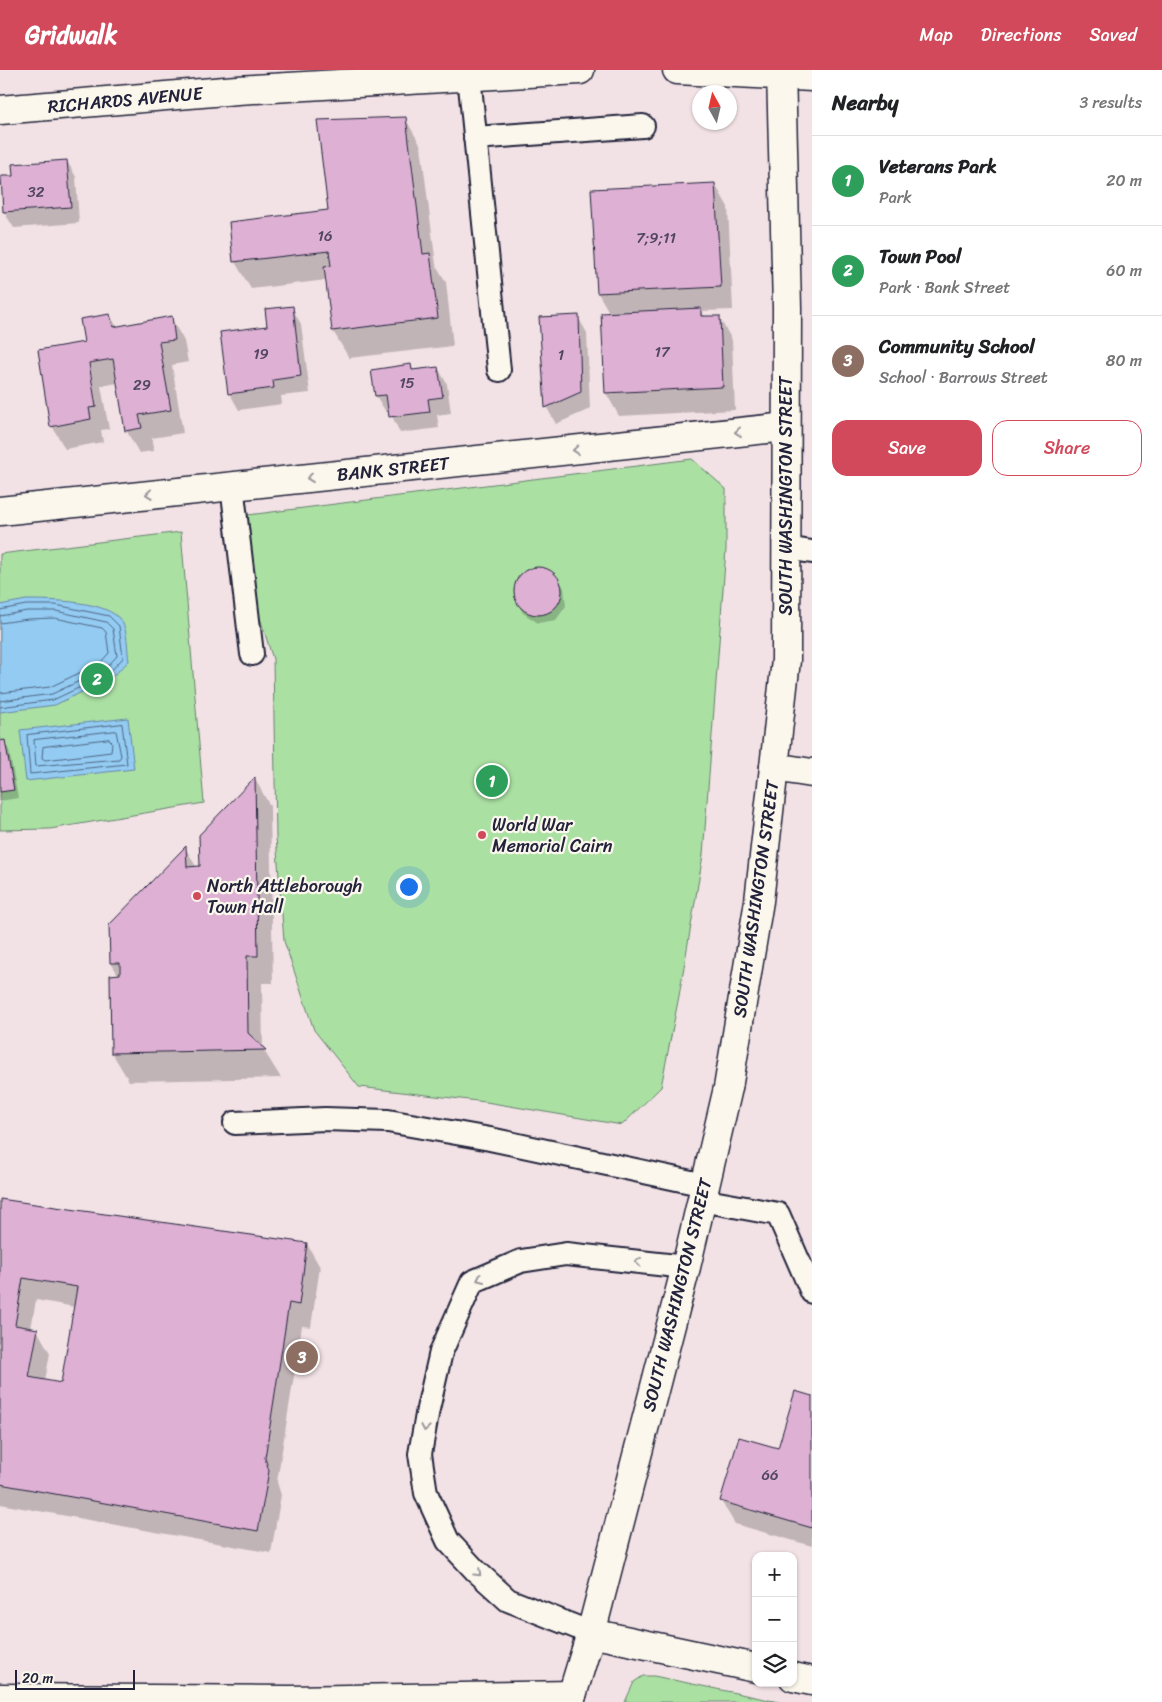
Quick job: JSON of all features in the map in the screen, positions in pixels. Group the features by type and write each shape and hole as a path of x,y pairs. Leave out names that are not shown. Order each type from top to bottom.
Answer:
{"street":[{"name":"RICHARDS AVENUE","path":"0,110 405,75 469,76 580,70"},
{"path":"677,70 781,73 812,77"},
{"name":"SOUTH WASHINGTON STREET","path":"571,1699 591,1633 686,1267 728,1088 759,901 799,550 786,427 787,308 781,73"},
{"name":"BANK STREET","path":"0,510 786,427"},
{"path":"774,767 812,773"},
{"path":"591,1633 752,1667"},
{"path":"797,1677 812,1680"},
{"path":"0,1698 290,1701 571,1699"}],"lane":[{"path":"469,76 499,370"},
{"path":"475,138 643,126"},
{"path":"232,485 252,654"},
{"path":"235,1123 325,1119 388,1121 490,1139 778,1214 812,1292"},
{"path":"591,1633 508,1600 475,1570 448,1541 426,1493 420,1454 440,1352 472,1282 521,1261 566,1254 686,1267"}],"green space":[{"path":"692,459 726,489 726,549 703,855 679,996 661,1087 622,1125 486,1102 359,1087 314,1030 284,941 276,837 273,659 258,612 251,564 248,515"},
{"path":"181,532 204,803 50,829 0,830 0,554"},
{"path":"643,1676 654,1676 779,1702 625,1702 634,1682"}],"water":[{"path":"26,600 78,603 105,609 115,615 124,626 129,661 111,678 55,705 0,712 0,605"},
{"path":"128,718 134,769 26,781 20,730"}],"building":[{"path":"406,117 423,254 430,253 438,318 332,331 324,267 331,266 329,251 233,262 229,222 328,210 317,120"},
{"path":"67,160 71,207 3,212 1,176 13,176 12,164"},
{"path":"715,183 721,287 597,293 591,189"},
{"path":"293,306 301,376 273,380 274,388 228,394 220,332 267,326 265,309"},
{"path":"701,308 701,316 720,316 723,387 605,393 601,313"},
{"path":"110,314 113,327 172,316 175,340 159,342 171,410 139,415 142,428 125,431 113,359 89,363 96,407 89,408 91,419 50,427 38,350 84,342 80,319"},
{"path":"579,315 581,392 545,408 539,317"},
{"path":"411,364 412,370 438,367 443,397 428,399 430,412 389,417 386,395 375,396 371,370"},
{"path":"538,567 547,569 555,574 560,582 562,591 560,600 555,608 547,613 538,615 529,613 521,608 516,600 514,591 516,582 521,574 529,569"},
{"path":"5,740 14,790 0,792 0,741"},
{"name":"North Attleborough Town Hall","path":"255,777 258,956 247,956 248,1033 266,1050 111,1053 110,975 120,974 120,963 110,963 109,925 186,846 187,867 200,866 199,835"},
{"path":"0,1199 307,1243 299,1305 289,1303 265,1458 269,1471 258,1531 0,1484","holes":["23,1278 77,1287 61,1383 29,1377 38,1329 15,1325"]},
{"path":"795,1391 812,1396 812,1528 720,1501 739,1437 778,1448"}],"place":[{"name":"Town Pool","path":"97,679"},
{"name":"Veterans Park","path":"492,781"},
{"name":"World War Memorial Cairn","path":"482,835"},
{"name":"North Attleborough Town Hall","path":"197,896"},
{"name":"Community School","path":"302,1357"}]}
